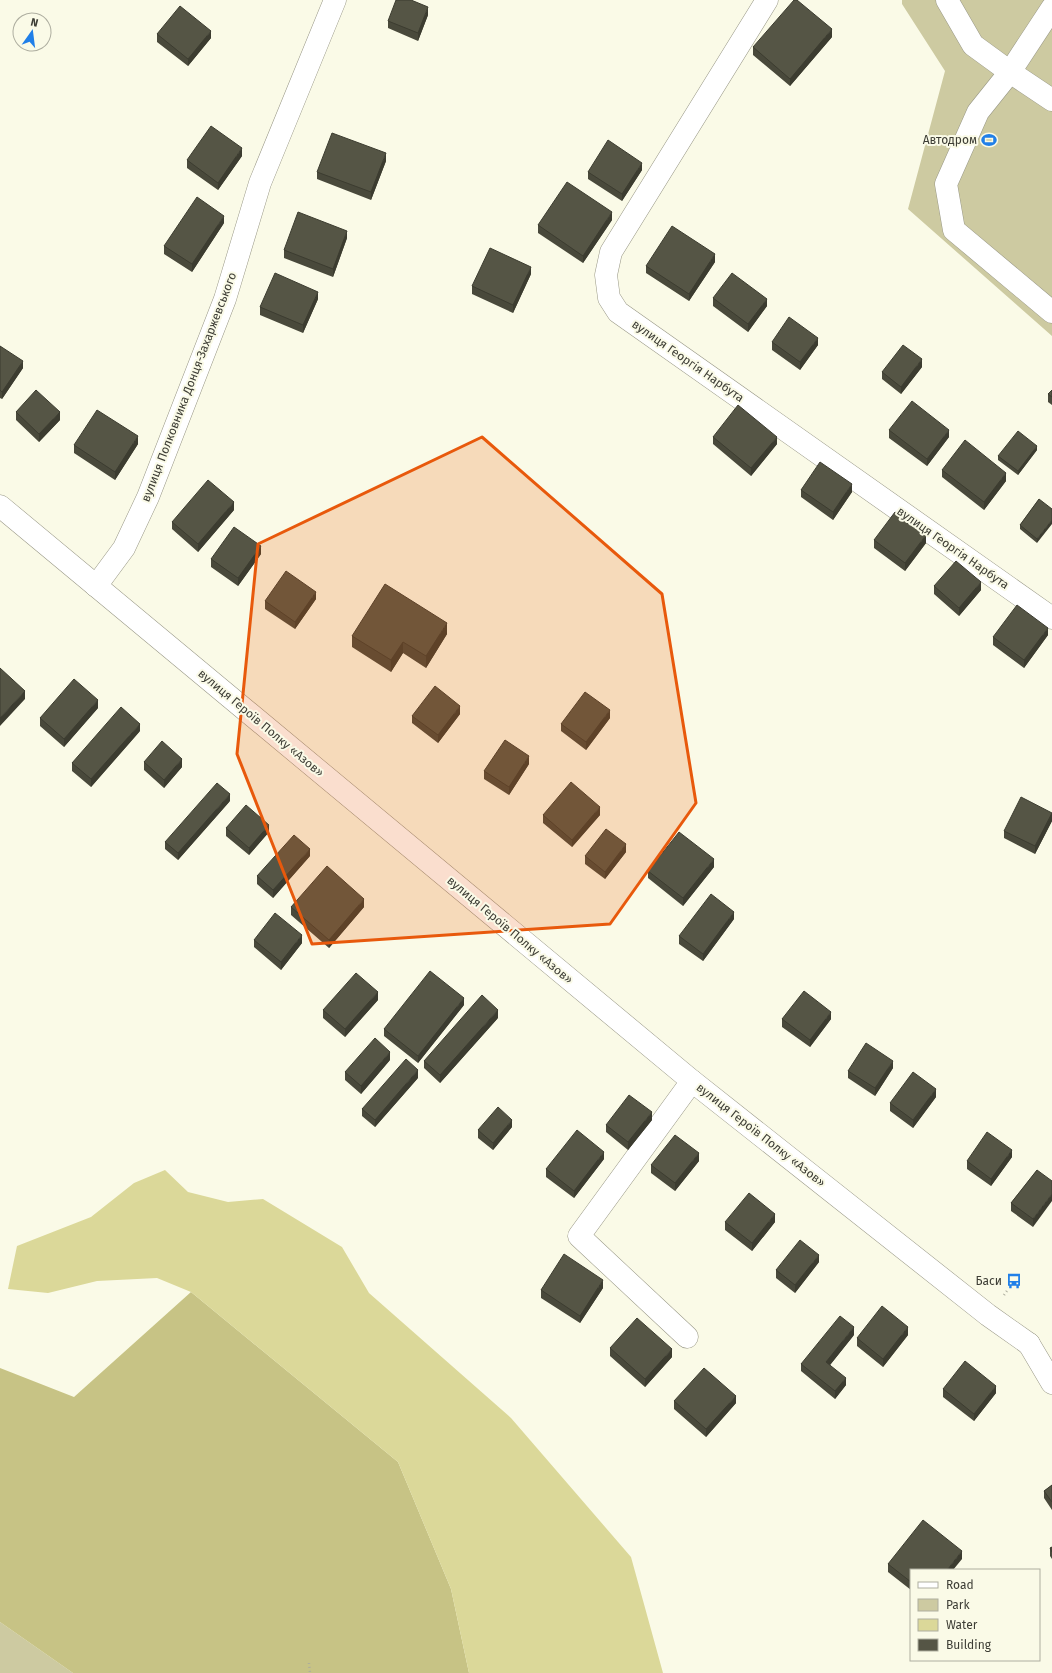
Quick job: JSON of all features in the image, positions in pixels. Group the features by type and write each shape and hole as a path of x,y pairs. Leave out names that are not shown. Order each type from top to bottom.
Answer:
{"street":[{"name":"вулиця Полковника Донця-Захаржевського","path":"96,586 124,548 148,498 225,299 260,183 335,0"},
{"name":"вулиця Георгія Нарбута","path":"767,0 611,252 606,275 609,298 618,312 1052,618"},
{"path":"947,0 973,45 1052,100"},
{"path":"1052,8 1010,72 978,112 946,184 954,230 1052,312"},
{"name":"вулиця Героїв Полку «Азов»","path":"0,506 692,1081 988,1315 1029,1344 1052,1354"},
{"path":"687,1336 578,1236 692,1081"},
{"name":"вулиця Героїв Полку «Азов»","path":"1029,1344 1052,1383"}],"path":[{"path":"309,1663 310,1673"}],"highlighted area":[{"path":"482,437 662,594 696,803 610,924 312,944 237,754 258,544"}],"green space":[{"name":"Автодром","path":"902,0 1052,0 1052,336 908,209 945,71 902,4"},
{"path":"0,1622 73,1673 0,1673"}],"shaded area":[{"path":"191,1292 398,1462 451,1589 469,1673 73,1673 0,1622 0,1368 74,1397"}],"water":[{"path":"165,1170 188,1192 228,1202 263,1199 342,1247 369,1293 511,1418 631,1557 663,1673 469,1673 451,1589 398,1462 191,1292 157,1278 97,1281 48,1293 8,1289 17,1246 91,1217 134,1183"}],"building":[{"path":"396,0 411,0 428,7 418,33 388,21"},
{"path":"794,0 797,0 832,29 790,79 753,47"},
{"path":"180,6 211,31 188,59 157,34"},
{"path":"211,126 242,148 218,183 187,160"},
{"path":"332,133 386,153 371,192 317,172"},
{"path":"608,140 642,163 622,194 588,172"},
{"path":"567,182 612,212 583,256 538,225"},
{"path":"197,197 224,216 192,264 164,246"},
{"path":"298,212 347,231 333,269 284,250"},
{"path":"672,226 715,254 689,294 646,266"},
{"path":"490,248 531,267 513,305 472,286"},
{"path":"275,273 318,292 303,325 260,307"},
{"path":"732,273 767,299 748,324 713,298"},
{"path":"789,317 818,338 800,362 772,342"},
{"path":"903,345 922,359 901,387 882,372"},
{"path":"0,346 23,361 2,392 0,390"},
{"path":"36,390 60,412 39,434 16,412"},
{"path":"1052,390 1052,397 1048,394"},
{"path":"912,401 949,430 927,459 889,430"},
{"path":"738,405 777,437 751,468 713,437"},
{"path":"97,410 138,436 115,472 74,445"},
{"path":"1018,431 1037,446 1018,471 998,456"},
{"path":"965,440 1006,473 984,502 942,470"},
{"path":"820,462 852,484 833,512 801,490"},
{"path":"208,480 234,502 198,544 172,522"},
{"path":"1039,499 1052,509 1052,520 1037,539 1020,525"},
{"path":"895,512 926,535 905,563 874,540"},
{"path":"234,527 261,546 238,578 211,559"},
{"path":"956,561 981,582 959,608 934,586"},
{"path":"286,571 316,592 295,622 265,601"},
{"path":"385,584 447,623 426,656 403,642 391,660 352,636"},
{"path":"1017,605 1048,628 1024,660 993,637"},
{"path":"0,668 25,691 0,718"},
{"path":"74,679 98,700 64,739 40,718"},
{"path":"435,686 460,706 438,735 412,716"},
{"path":"585,692 610,710 586,742 561,724"},
{"path":"121,707 140,724 91,779 72,763"},
{"path":"505,740 529,756 509,787 484,771"},
{"path":"162,741 182,759 164,780 144,762"},
{"path":"571,782 600,807 572,840 543,815"},
{"path":"217,783 230,794 178,853 165,842"},
{"path":"1021,797 1052,813 1035,846 1004,831"},
{"path":"246,805 269,825 249,848 226,828"},
{"path":"606,829 626,844 605,872 585,856"},
{"path":"679,832 714,859 683,898 648,871"},
{"path":"294,835 310,849 273,890 257,876"},
{"path":"327,866 364,899 329,940 291,907"},
{"path":"711,894 734,912 703,954 679,936"},
{"path":"275,913 302,935 281,962 254,940"},
{"path":"430,971 464,998 418,1056 384,1029"},
{"path":"356,973 378,992 345,1029 323,1010"},
{"path":"804,991 831,1012 810,1040 782,1019"},
{"path":"482,995 498,1010 440,1075 424,1061"},
{"path":"375,1038 390,1052 361,1086 345,1072"},
{"path":"866,1043 893,1061 875,1088 848,1071"},
{"path":"406,1059 418,1070 375,1120 362,1109"},
{"path":"913,1072 936,1089 913,1120 890,1103"},
{"path":"629,1095 652,1112 628,1142 606,1125"},
{"path":"498,1107 512,1120 493,1143 478,1130"},
{"path":"577,1130 604,1152 574,1191 546,1169"},
{"path":"987,1132 1012,1150 991,1179 967,1161"},
{"path":"675,1135 699,1153 675,1183 651,1165"},
{"path":"1037,1170 1052,1181 1052,1194 1033,1219 1011,1203"},
{"path":"749,1193 775,1214 752,1243 725,1222"},
{"path":"800,1240 819,1255 795,1285 776,1270"},
{"path":"564,1254 603,1280 580,1316 541,1290"},
{"path":"882,1306 908,1327 883,1359 857,1338"},
{"path":"840,1316 854,1327 826,1362 846,1378 835,1391 801,1364"},
{"path":"637,1318 672,1349 645,1379 610,1348"},
{"path":"965,1361 996,1386 974,1414 943,1389"},
{"path":"704,1368 736,1396 706,1429 674,1401"},
{"path":"1052,1485 1052,1502 1044,1491"},
{"path":"923,1520 962,1551 948,1569 910,1569 910,1581 888,1564"}],"place":[{"name":"Автодром","path":"989,140"},
{"name":"Баси","path":"1014,1281"}]}
